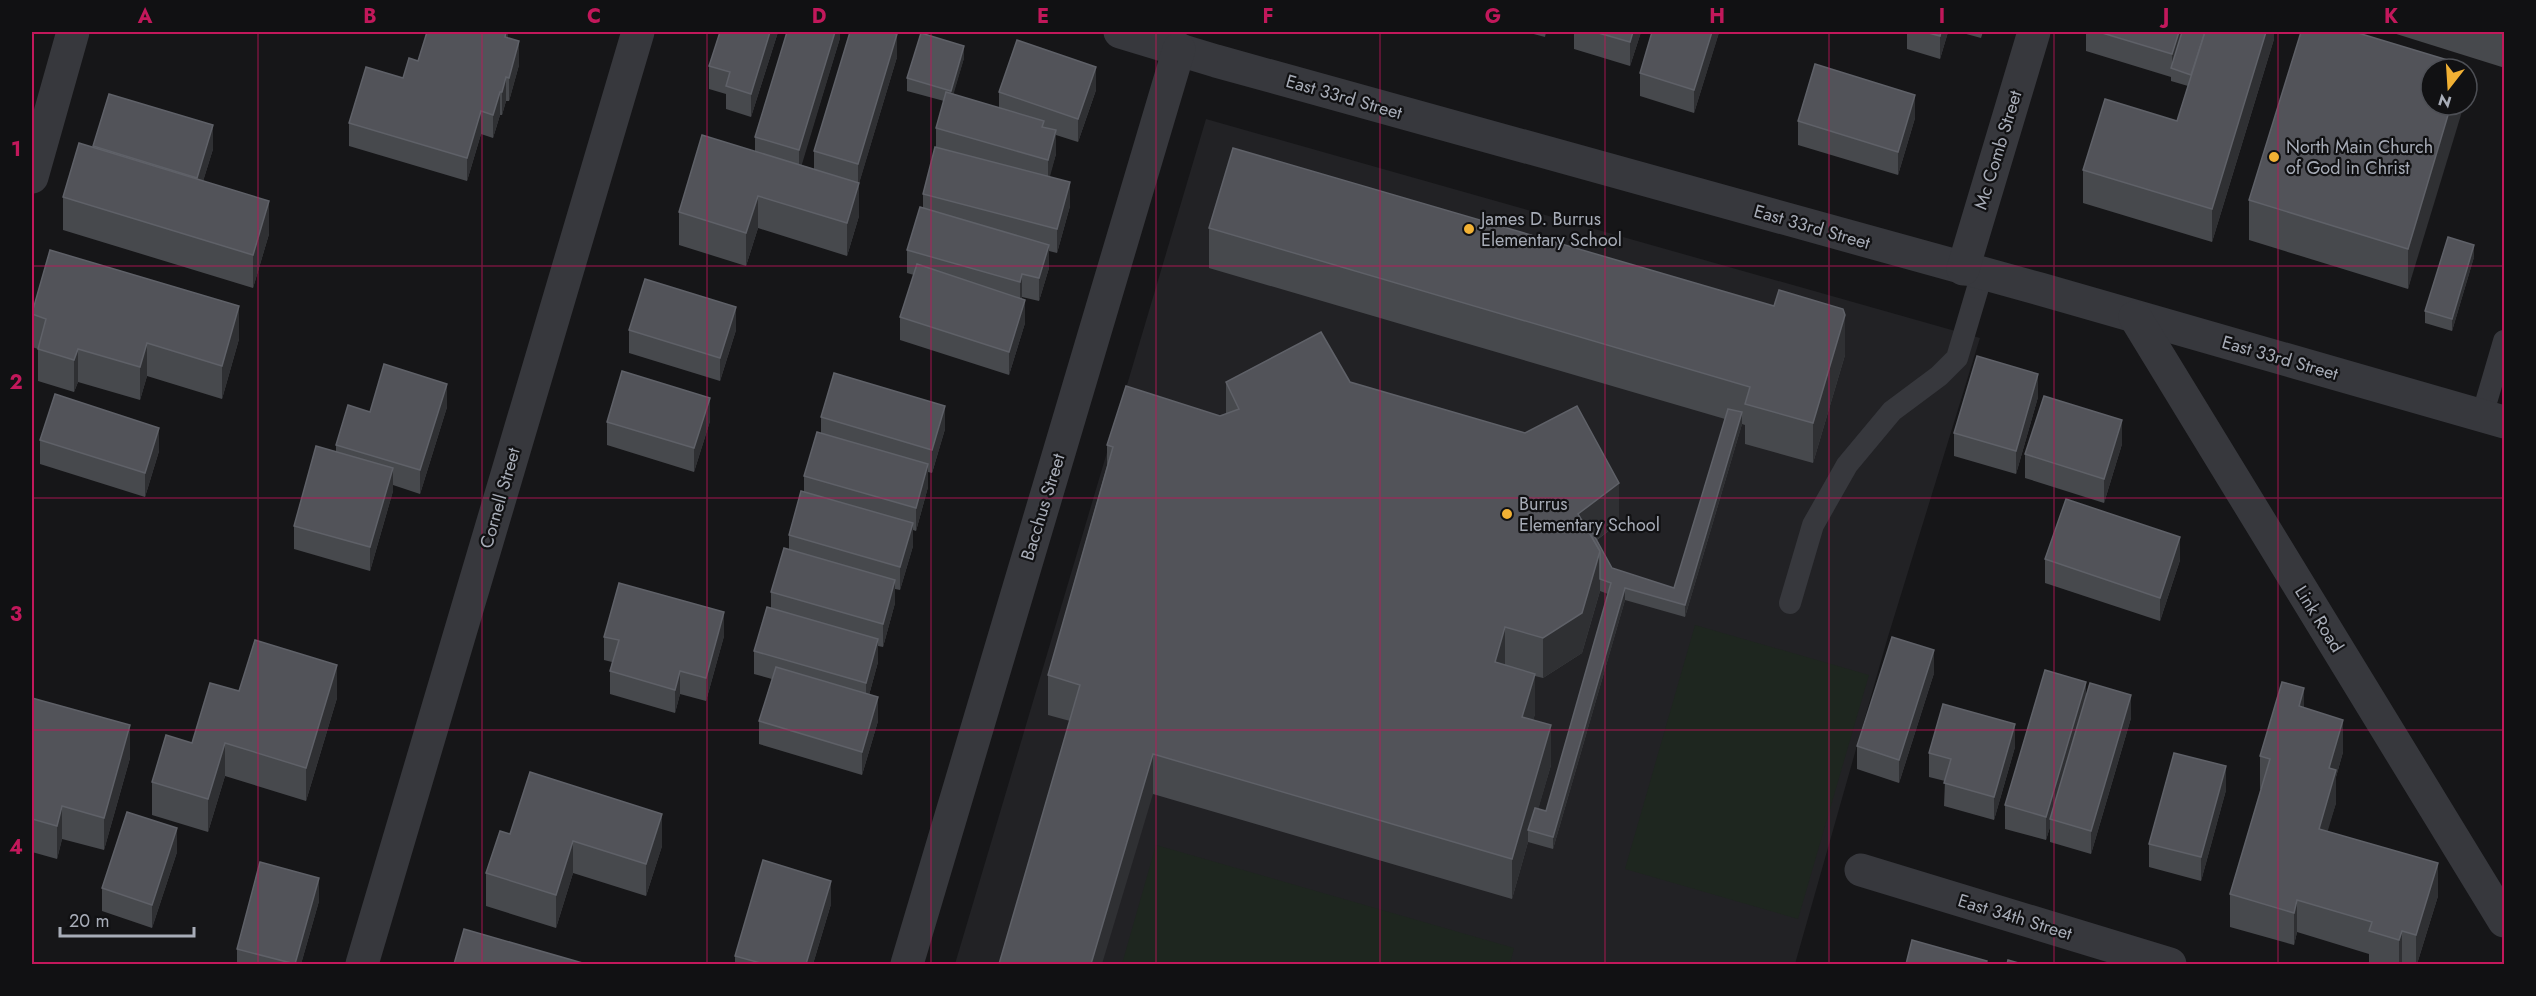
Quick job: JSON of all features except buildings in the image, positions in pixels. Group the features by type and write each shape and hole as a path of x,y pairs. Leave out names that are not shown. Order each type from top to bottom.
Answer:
{"street":[{"path":"32,177 73,32"},
{"name":"Cornell Street","path":"362,964 638,32"},
{"name":"East 33rd Street","path":"1120,32 2493,419"},
{"name":"Mc Comb Street","path":"1972,272 2034,32"},
{"name":"Bacchus Street","path":"907,964 1179,49"},
{"name":"Link Road","path":"2135,317 2505,921"},
{"name":"East 34th Street","path":"1861,870 2170,964"}],"lane":[{"path":"1790,603 1813,525 1847,465 1892,411 1939,376 1957,358 1972,272"},
{"path":"2493,419 2505,341"}],"shaded area":[{"name":"Burrus Elementary School","path":"1206,119 1980,338 1887,640 1795,964 955,964"},
{"path":"1695,625 1869,675 1798,919 1625,869"},
{"path":"1156,845 1514,948 1510,964 1122,964"}],"place":[{"name":"North Main Church of God in Christ","path":"2274,157"},
{"name":"James D. Burrus Elementary School","path":"1469,229"},
{"name":"Burrus Elementary School","path":"1507,514"}]}
